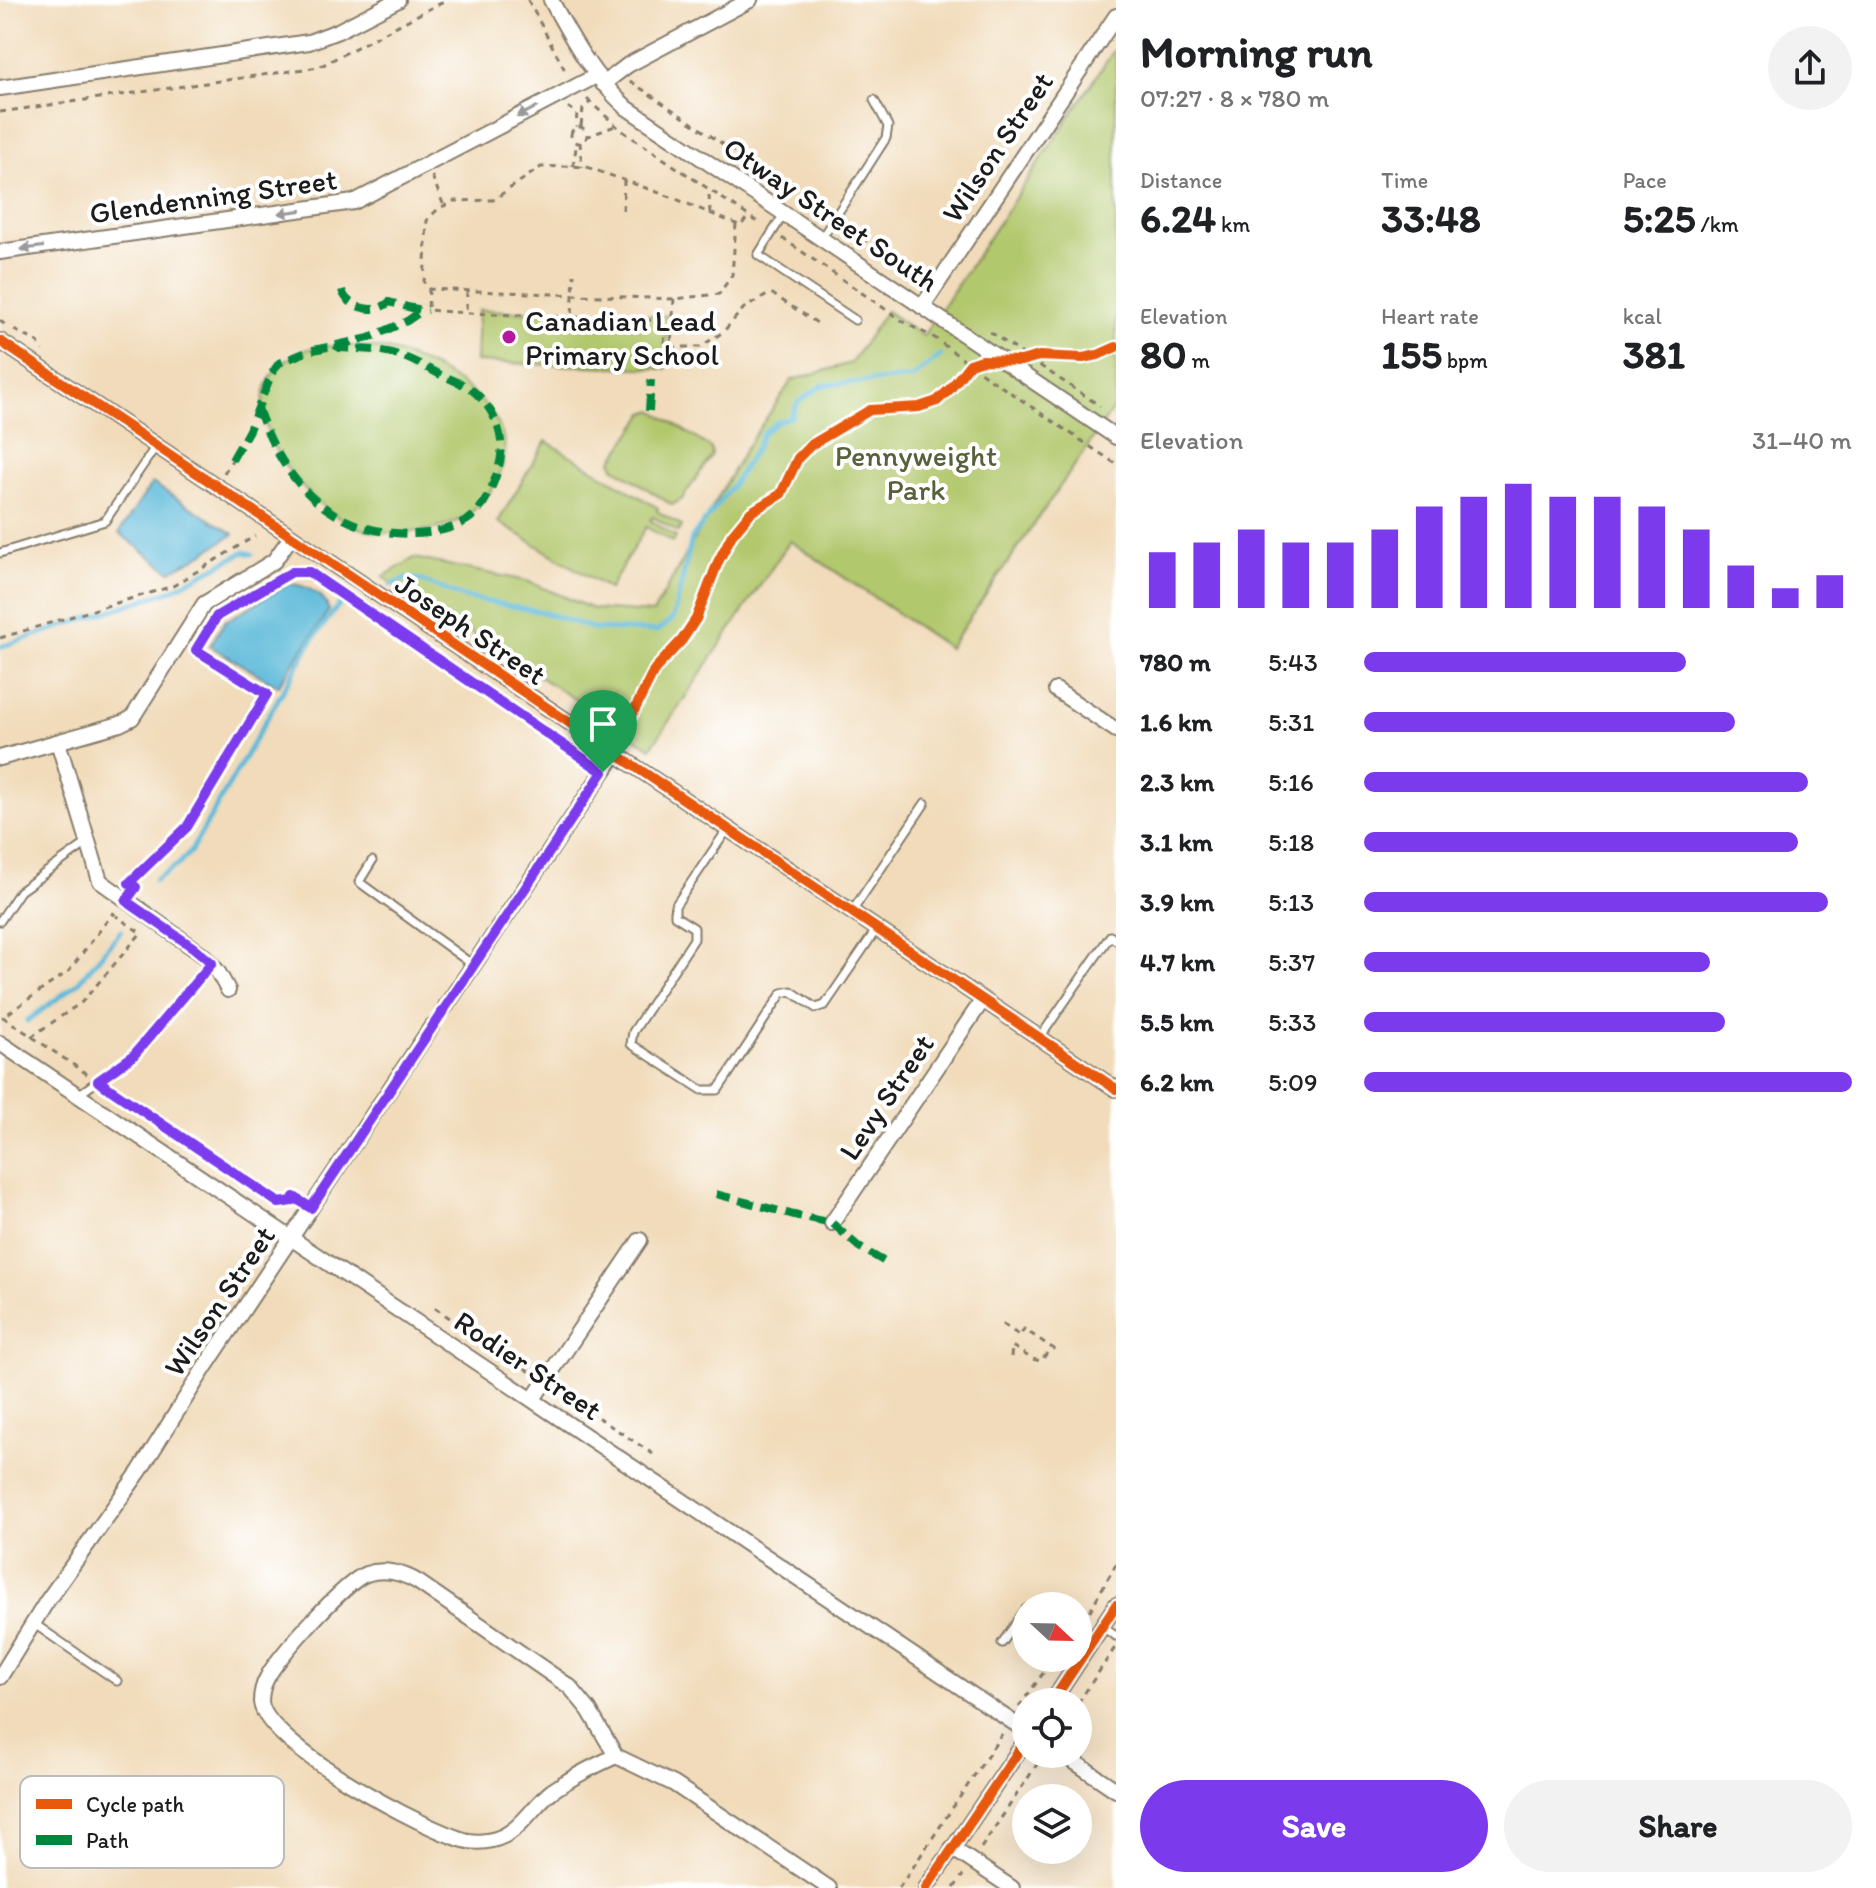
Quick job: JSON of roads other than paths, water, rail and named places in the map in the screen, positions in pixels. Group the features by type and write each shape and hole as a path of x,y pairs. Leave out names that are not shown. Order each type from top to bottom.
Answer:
{"street":[{"path":"0,88 309,42 338,31 398,0"},
{"name":"Otway Street South","path":"551,0 573,43 599,80 635,114 1116,437"},
{"name":"Glendenning Street","path":"0,252 354,202 618,72 750,0"},
{"name":"Wilson Street","path":"922,307 1116,16"},
{"name":"Joseph Street","path":"0,341 1116,1089"},
{"path":"0,758 120,724 134,716 204,604 274,561 291,537"},
{"path":"1056,690 1116,730"},
{"path":"58,742 100,881 212,963 228,990"},
{"name":"Wilson Street","path":"446,1006 615,754"},
{"name":"Levy Street","path":"832,1223 982,1001"},
{"name":"Wilson Street","path":"0,1677 32,1623 139,1472 205,1367 432,1026"},
{"name":"Rodier Street","path":"0,1043 1012,1722"},
{"path":"533,1399 640,1240"},
{"path":"616,1756 552,1792 506,1836 473,1841 451,1835 401,1811 300,1749 271,1724 263,1709 262,1694 272,1669 343,1588 367,1574 391,1572 418,1582 562,1680 586,1705 616,1756 674,1784 829,1888"},
{"path":"1092,1633 1102,1627 1116,1605"},
{"path":"926,1888 1012,1760"},
{"path":"1084,1768 1116,1790"},
{"path":"952,1848 1012,1888"}],"lane":[{"path":"821,239 886,138 888,126 874,100"},
{"path":"784,214 758,255 855,320"},
{"path":"0,553 105,521 156,446"},
{"path":"851,913 925,803"},
{"path":"727,830 675,906 675,916 694,928 694,939 633,1032 631,1044 702,1090 718,1090 782,993 791,991 816,1008 825,1005 876,930"},
{"path":"0,921 20,891 87,843"},
{"path":"372,861 359,882 473,965"},
{"path":"1039,1039 1110,936 1116,940"},
{"path":"78,1095 133,1056 212,963"},
{"name":"Wilson Street","path":"432,1026 446,1006"},
{"path":"32,1623 117,1681"},
{"path":"1102,1627 1116,1636"},
{"path":"1002,1643 1012,1629"}],"water":[{"path":"152,483 234,534 170,571 119,533"},
{"path":"289,584 313,591 323,599 329,610 278,686 210,646 224,622"}],"waterway":[{"path":"391,585 406,579 417,579 463,597 542,612 595,629 658,631 673,619 692,538 732,486 763,433 777,422 791,417 798,402 823,385 912,378 941,355"},
{"path":"0,647 170,591 244,552 252,554"},
{"path":"155,880 179,864 191,851 312,640 341,602 345,603"},
{"path":"27,1021 77,984 121,931"}],"place":[{"name":"Canadian Lead Primary School","path":"509,337"}],"park label":[{"name":"Pennyweight Park","path":"916,472"}]}
